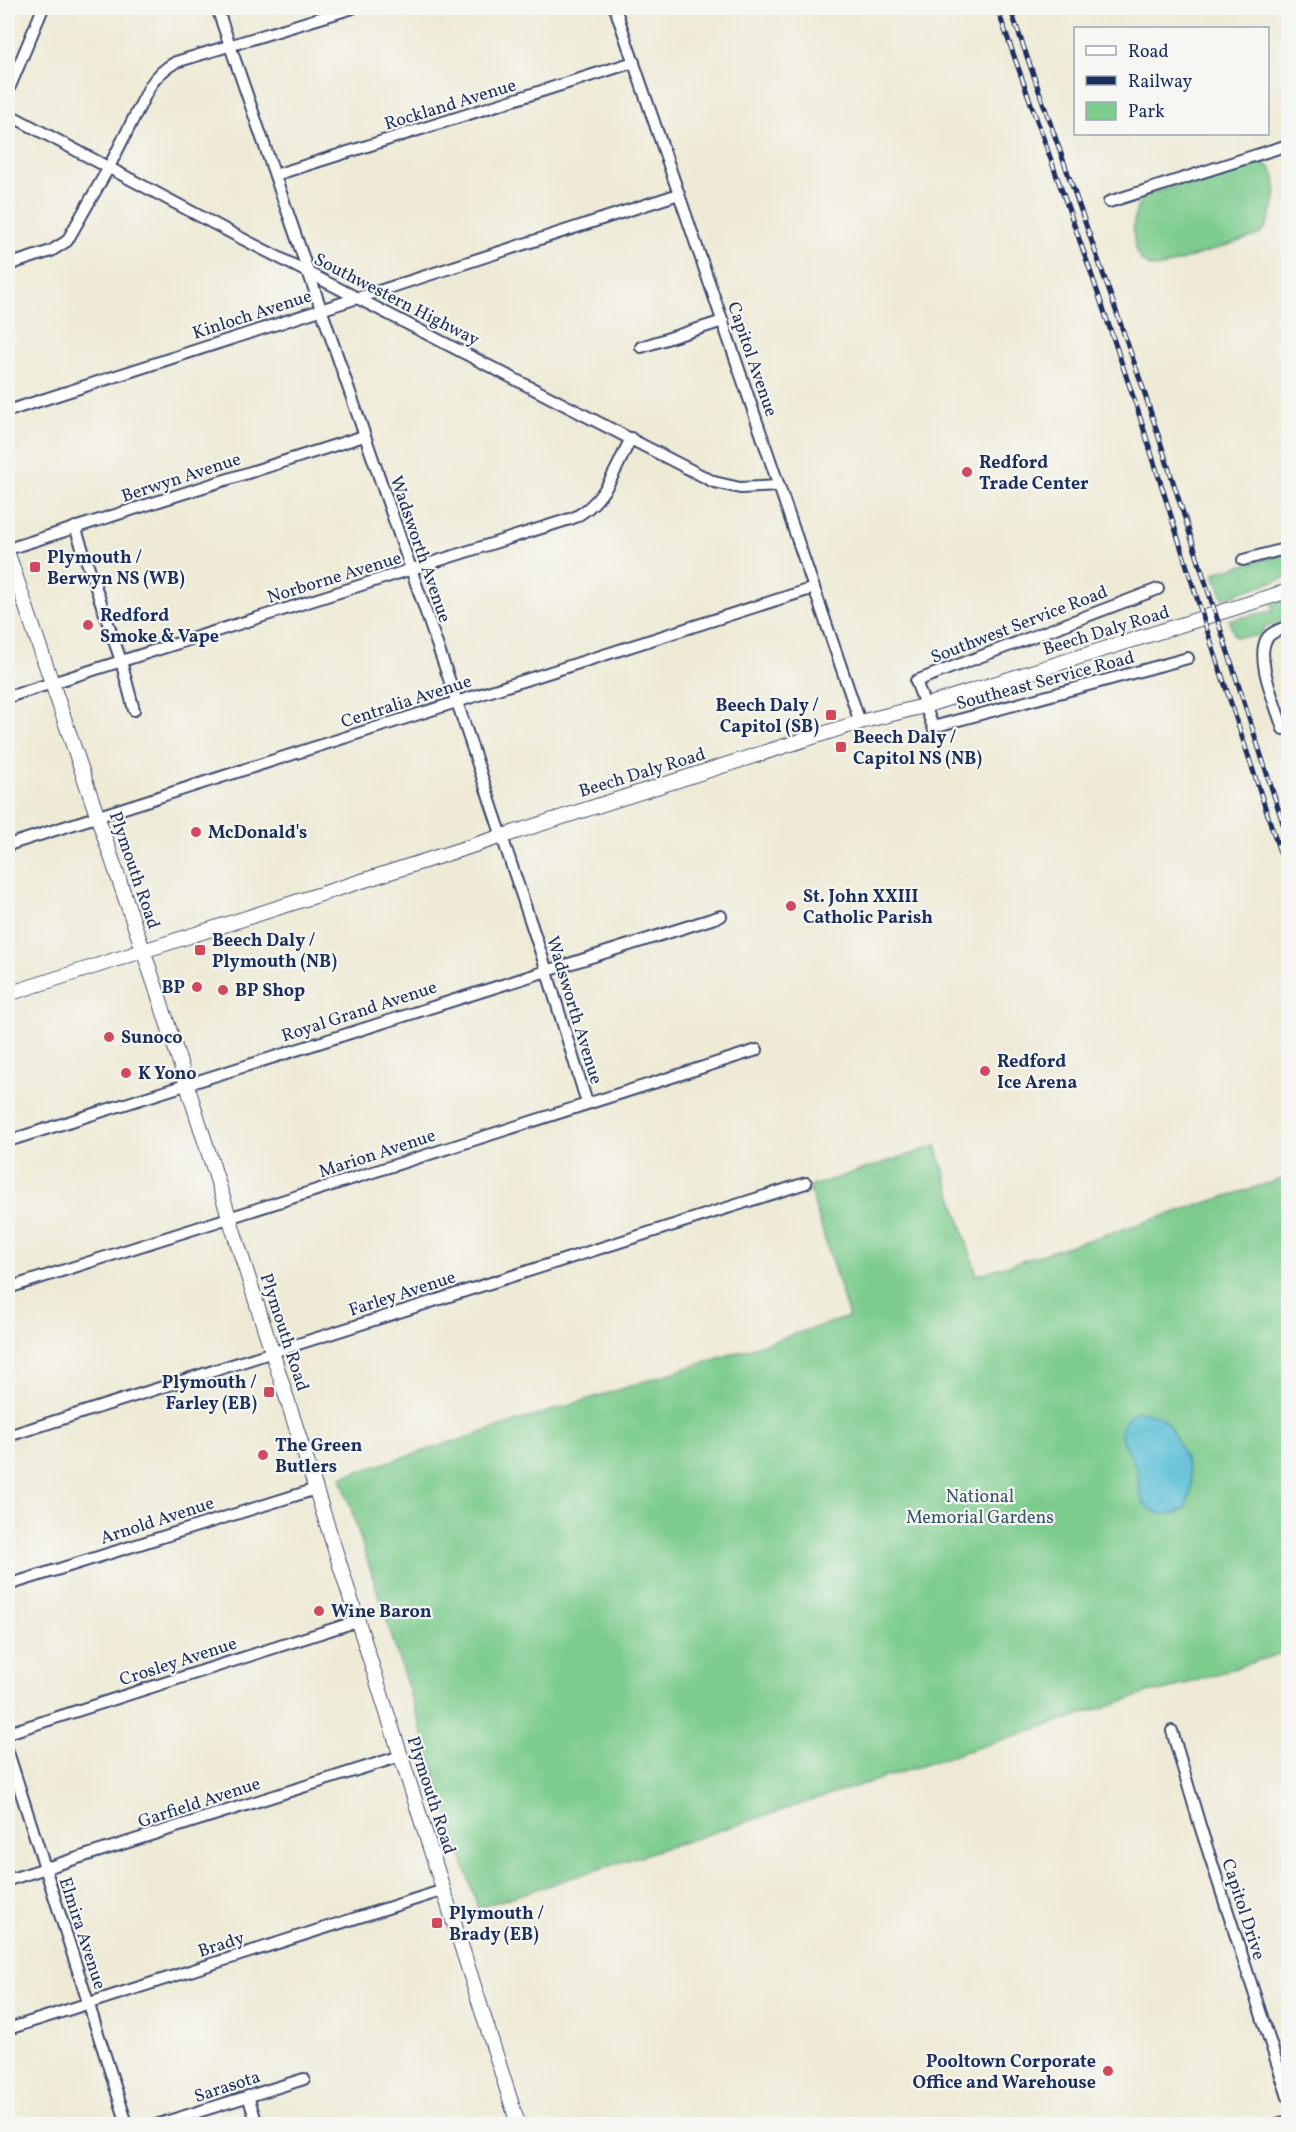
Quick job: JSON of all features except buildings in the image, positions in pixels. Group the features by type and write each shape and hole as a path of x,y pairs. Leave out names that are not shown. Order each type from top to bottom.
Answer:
{"main road":[{"name":"Plymouth Road","path":"8,554 187,1083 518,2124"},
{"name":"Beech Daly Road","path":"8,994 501,835 1288,591"}],"street":[{"path":"8,91 43,8"},
{"name":"Wadsworth Avenue","path":"217,8 457,702 546,969 587,1103"},
{"path":"8,265 51,251 67,241 109,167 150,86 159,74 176,62 353,8"},
{"name":"Capitol Avenue","path":"615,8 860,722"},
{"name":"Rockland Avenue","path":"275,175 634,62"},
{"name":"Southwestern Highway","path":"8,114 308,272 724,486 740,488 779,486"},
{"path":"1109,202 1288,145"},
{"name":"Kinloch Avenue","path":"8,411 679,194"},
{"path":"641,347 723,321"},
{"name":"Berwyn Avenue","path":"8,549 364,436"},
{"name":"Norborne Avenue","path":"8,697 573,518 584,513 602,495 631,438"},
{"path":"75,527 121,661 134,710"},
{"path":"1243,560 1288,548"},
{"name":"Centralia Avenue","path":"8,845 814,588"},
{"name":"Southwest Service Road","path":"924,705 916,681 1158,589"},
{"path":"1283,729 1264,668 1263,653 1268,637 1288,626"},
{"name":"Southeast Service Road","path":"924,705 933,727 1188,658"},
{"name":"Royal Grand Avenue","path":"8,1141 546,969 721,916"},
{"name":"Marion Avenue","path":"8,1288 757,1050"},
{"name":"Farley Avenue","path":"8,1436 806,1183"},
{"name":"Arnold Avenue","path":"8,1585 316,1489"},
{"name":"Crosley Avenue","path":"8,1733 358,1621"},
{"name":"Capitol Drive","path":"1172,1731 1201,1829 1288,2097"},
{"name":"Elmira Avenue","path":"8,1752 127,2124"},
{"name":"Garfield Avenue","path":"8,1880 401,1756"},
{"name":"Brady","path":"8,2028 444,1890"},
{"name":"Sarasota","path":"159,2124 304,2079"},
{"path":"248,2096 257,2124"},
{"path":"1277,2124 1288,2121"}],"green space":[{"path":"1256,160 1271,169 1276,184 1270,218 1263,231 1258,235 1162,267 1151,266 1142,261 1134,240 1134,228 1138,204 1143,196"},
{"path":"1288,553 1288,577 1223,598 1214,573"},
{"path":"1288,598 1288,618 1264,628 1259,636 1235,637 1229,620 1273,611 1272,604"},
{"name":"National Memorial Gardens","path":"936,1146 977,1275 1288,1177 1288,1651 1164,1691 1151,1692 478,1908 341,1477 849,1317 809,1187"}],"water":[{"path":"1136,1411 1150,1413 1163,1419 1176,1438 1191,1478 1191,1490 1185,1509 1163,1514 1150,1509 1141,1498 1137,1470 1121,1438 1122,1425"}],"railway":[{"path":"997,8 1138,411 1288,877"},
{"path":"1010,8 1142,385 1288,839"}],"place":[{"name":"Redford Trade Center","path":"967,472"},
{"name":"Plymouth / Berwyn NS (WB)","path":"35,567"},
{"name":"Redford Smoke & Vape","path":"88,625"},
{"name":"Beech Daly / Capitol (SB)","path":"831,715"},
{"name":"Beech Daly / Capitol NS (NB)","path":"841,747"},
{"name":"McDonald's","path":"196,832"},
{"name":"St. John XXIII Catholic Parish","path":"791,906"},
{"name":"Beech Daly / Plymouth (NB)","path":"200,950"},
{"name":"BP","path":"197,987"},
{"name":"BP Shop","path":"223,990"},
{"name":"Sunoco","path":"109,1037"},
{"name":"Redford Ice Arena","path":"985,1071"},
{"name":"K Yono","path":"126,1073"},
{"name":"Plymouth / Farley (EB)","path":"269,1392"},
{"name":"The Green Butlers","path":"263,1455"},
{"name":"Wine Baron","path":"319,1611"},
{"name":"Plymouth / Brady (EB)","path":"437,1923"},
{"name":"Pooltown Corporate Office and Warehouse","path":"1108,2071"}]}
